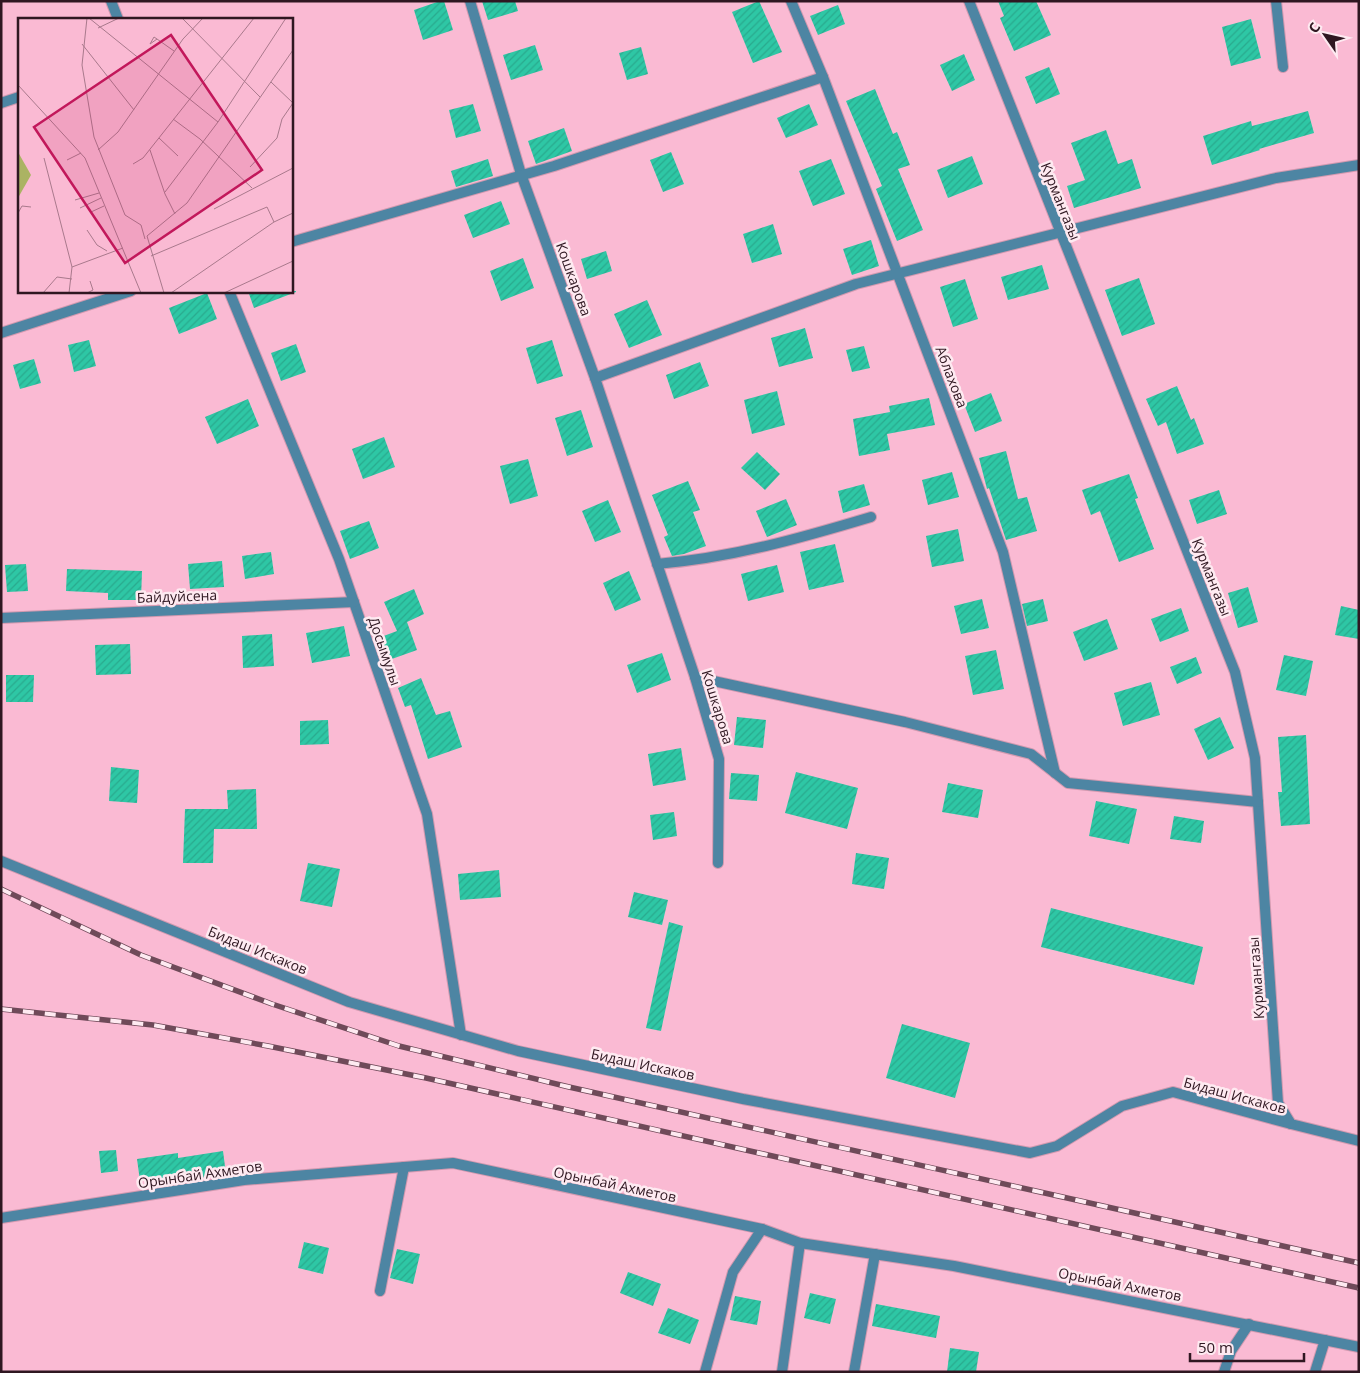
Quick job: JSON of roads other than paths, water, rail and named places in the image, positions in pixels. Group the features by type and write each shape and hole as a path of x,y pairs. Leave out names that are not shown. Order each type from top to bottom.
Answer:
{"street":[{"path":"111,1 118,18"},
{"name":"Кошкарова","path":"470,1 521,174 595,378 658,564 695,677 719,759 718,863"},
{"name":"Аблахова","path":"791,1 823,77 1003,552 1056,773"},
{"name":"Курмангазы","path":"969,1 1059,233 1235,672 1255,758 1278,1103 1291,1124"},
{"path":"1276,1 1283,67"},
{"path":"292,242 554,166 823,77"},
{"path":"1,103 18,97"},
{"path":"595,378 856,284 1276,178 1359,165"},
{"path":"1,333 128,292"},
{"name":"Досымулы","path":"229,292 339,559 427,814 461,1035"},
{"path":"658,564 696,561 789,541 871,517"},
{"name":"Байдуйсена","path":"1,618 354,602"},
{"path":"695,677 905,722 1031,754 1068,783 1258,802"},
{"name":"Бидаш Искаков","path":"1,861 349,1002 518,1051 743,1099 1030,1153 1057,1146 1122,1106 1173,1092 1291,1124"},
{"path":"1291,1124 1359,1141"},
{"name":"Орынбай Ахметов","path":"1,1218 244,1180 453,1163 762,1229 800,1243 954,1266 1359,1347"},
{"path":"380,1291 404,1167"},
{"path":"705,1372 733,1272 762,1229"},
{"path":"782,1372 800,1243"},
{"path":"854,1372 875,1254"},
{"path":"1224,1372 1230,1350 1249,1324"},
{"path":"1315,1372 1325,1340"}],"railway":[{"path":"1,889 141,955 272,1004 399,1046 569,1087 1359,1263"},
{"path":"1,1009 153,1025 426,1078 1359,1288"}]}
